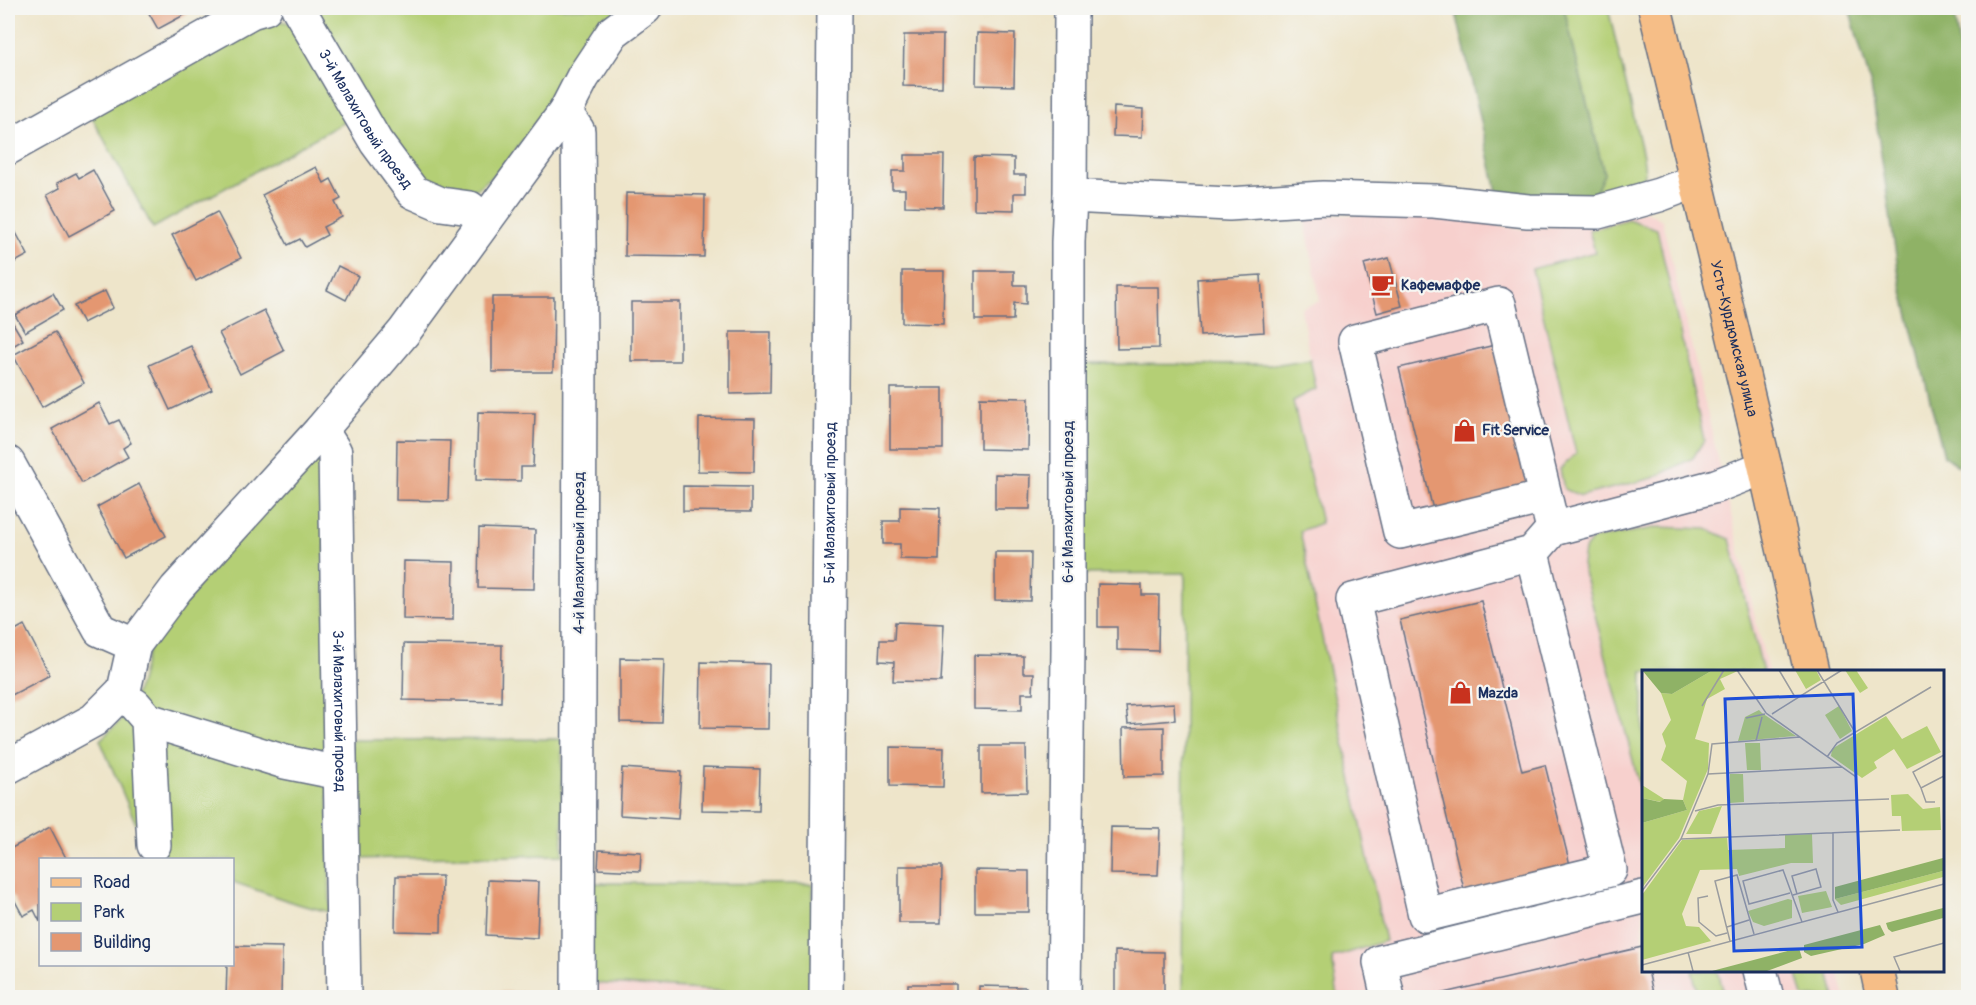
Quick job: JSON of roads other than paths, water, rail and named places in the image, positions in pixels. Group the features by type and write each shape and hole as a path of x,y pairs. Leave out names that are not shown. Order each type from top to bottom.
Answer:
{"main road":[{"name":"Усть-Курдюмская улица","path":"1655,8 1765,467 1811,670"},
{"path":"1877,972 1883,998"}],"street":[{"path":"8,148 251,12 265,8"},
{"name":"3-й Малахитовый проезд","path":"298,8 375,142 413,192 441,204 470,208 483,222"},
{"path":"8,767 94,720 124,690 134,645 176,589 321,430 404,332 564,112 582,77 614,32 645,8"},
{"name":"5-й Малахитовый проезд","path":"826,998 834,8"},
{"name":"6-й Малахитовый проезд","path":"1064,998 1071,8"},
{"name":"4-й Малахитовый проезд","path":"564,112 578,131 580,347 578,998"},
{"path":"1070,196 1229,204 1323,198 1434,201 1528,211 1598,212 1659,195 1696,181"},
{"path":"1545,497 1400,532 1355,340 1499,304 1545,497 1543,541 1610,870 1425,915 1353,600 1543,541 1716,486 1765,467"},
{"name":"3-й Малахитовый проезд","path":"321,430 335,452 344,998"},
{"path":"8,463 100,630 134,645"},
{"path":"124,690 148,720 285,762 340,773"},
{"path":"148,720 154,845"},
{"path":"1388,998 1380,962 1642,897"},
{"path":"1760,972 1767,998"}],"place":[{"name":"Кафемаффе","path":"1383,285"},
{"name":"Fit Service","path":"1464,430"},
{"name":"Mazda","path":"1460,693"}]}
